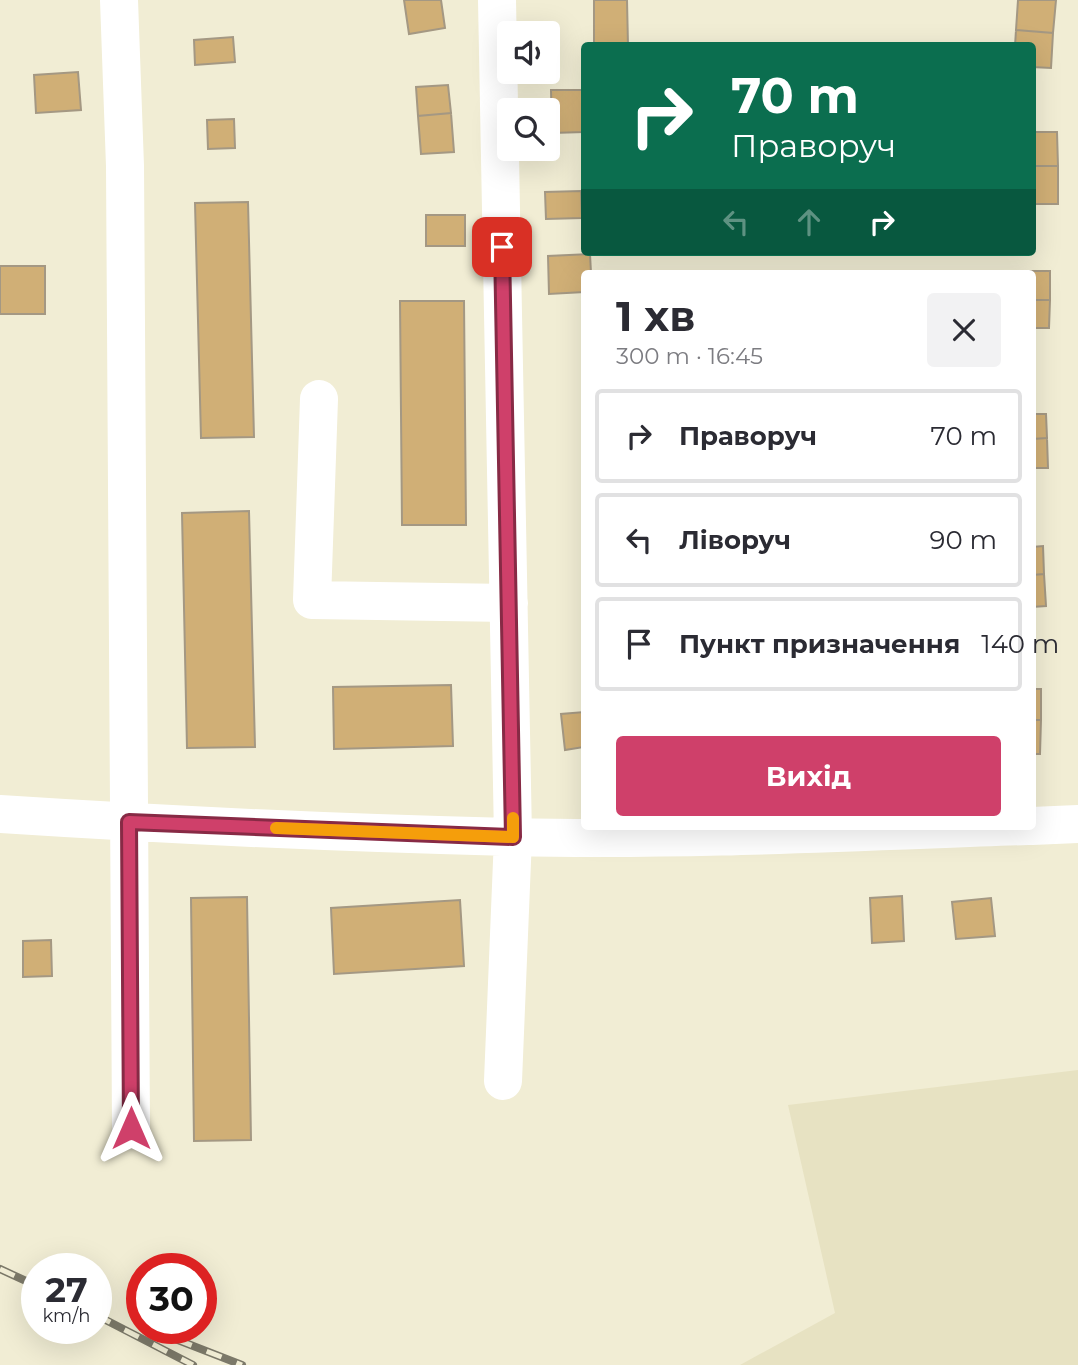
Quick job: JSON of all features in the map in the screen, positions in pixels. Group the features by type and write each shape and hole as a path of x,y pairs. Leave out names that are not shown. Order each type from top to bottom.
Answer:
{"street":[{"path":"120,0 125,166 131,1128"},
{"path":"498,0 513,837 503,1081"},
{"path":"319,400 312,600 509,603"},
{"path":"0,814 129,822 513,837 773,835 916,830"},
{"path":"1036,826 1078,824"}],"shaded area":[{"path":"1078,1070 1078,1365 740,1365 835,1313 788,1105"}],"building":[{"path":"404,0 441,0 445,28 409,34"},
{"path":"594,0 627,0 628,42 594,42"},
{"path":"1018,0 1056,0 1053,33 1016,30"},
{"path":"1016,30 1053,33 1051,68 1036,67 1036,42 1015,42"},
{"path":"233,37 235,62 195,65 194,40"},
{"path":"78,72 81,110 36,113 34,75"},
{"path":"448,85 451,113 418,116 416,87"},
{"path":"551,90 581,90 581,132 560,133 560,98 551,98"},
{"path":"451,113 454,152 421,154 418,116"},
{"path":"234,119 235,148 208,149 207,120"},
{"path":"1036,132 1057,132 1058,166 1036,166"},
{"path":"1036,166 1058,166 1058,204 1036,204"},
{"path":"581,191 581,218 546,219 545,192"},
{"path":"248,202 254,437 201,438 195,203"},
{"path":"426,215 465,215 465,246 426,246"},
{"path":"548,256 590,256 591,270 581,270 581,292 549,294"},
{"path":"0,266 45,266 45,314 0,314"},
{"path":"1036,271 1050,271 1050,300 1036,300"},
{"path":"1036,300 1050,300 1049,328 1036,328"},
{"path":"400,301 464,301 466,525 402,525"},
{"path":"1036,414 1046,414 1047,438 1036,439"},
{"path":"1047,438 1048,468 1036,468 1036,439"},
{"path":"249,511 255,747 187,748 182,513"},
{"path":"1043,546 1044,574 1036,575 1036,547"},
{"path":"1044,574 1046,606 1036,607 1036,575"},
{"path":"451,685 453,746 334,749 333,687"},
{"path":"1036,689 1041,689 1041,720 1036,720"},
{"path":"581,712 581,747 565,750 561,714"},
{"path":"1036,720 1041,720 1040,754 1036,754"},
{"path":"902,896 904,941 872,943 870,898"},
{"path":"247,897 251,1140 194,1141 191,898"},
{"path":"991,898 995,936 956,939 952,902"},
{"path":"460,900 464,966 334,974 331,908"},
{"path":"51,940 52,976 23,977 23,941"}],"railway":[{"path":"0,1269 21,1279"},
{"path":"112,1323 193,1365"},
{"path":"188,1344 242,1365"}],"slow traffic":[{"path":"276,828 513,837 513,818"}],"route":[{"path":"131,1128 129,822 513,837 502,247"}]}
